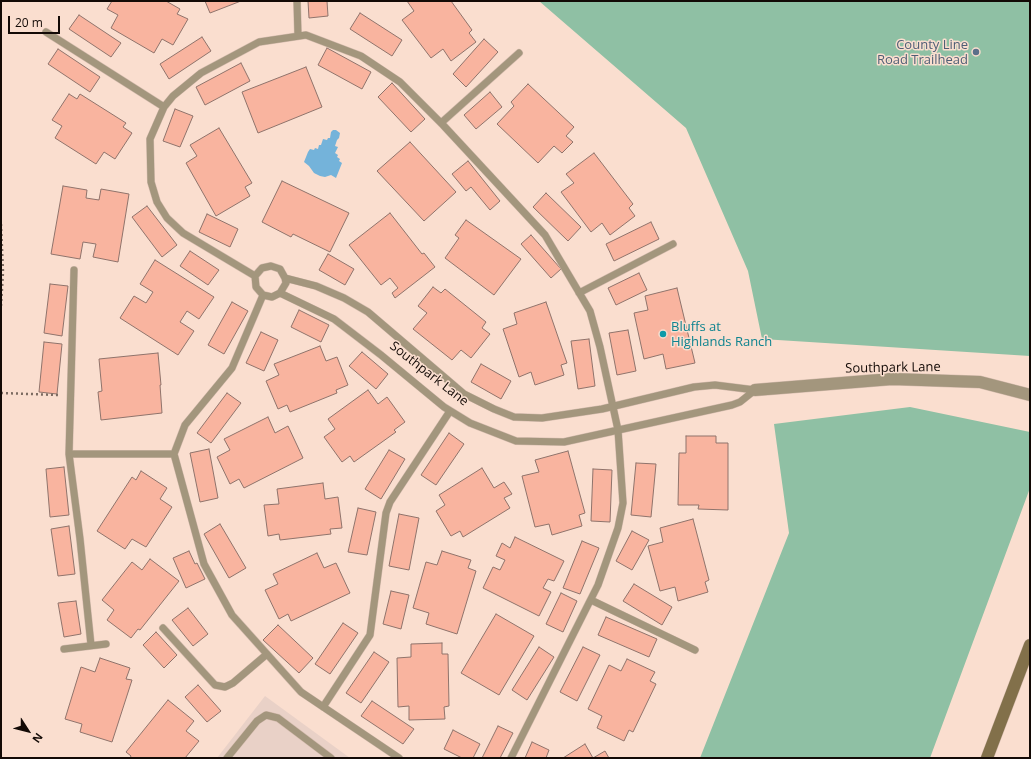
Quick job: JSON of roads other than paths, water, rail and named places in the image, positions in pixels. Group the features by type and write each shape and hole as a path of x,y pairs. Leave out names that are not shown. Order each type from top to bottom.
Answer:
{"main road":[{"path":"987,758 1030,645"}],"street":[{"name":"Southpark Lane","path":"755,390 892,379 980,382 1030,395"}],"lane":[{"path":"298,1 298,36"},
{"path":"46,32 164,108"},
{"path":"285,278 286,283 280,293 272,297 263,295 256,287 255,276 183,233 167,218 157,202 151,182 150,138 164,108 173,96 200,72 259,42 306,35 361,56 400,82 441,123 545,235 590,311 600,347 618,430 623,503 618,528 598,586 510,758"},
{"path":"441,123 519,53"},
{"path":"579,293 673,244"},
{"name":"Southpark Lane","path":"255,276 262,268 271,266 280,269 285,278 316,286 344,298 368,312 464,394 514,417 542,418 613,407 694,387 715,385 755,390"},
{"path":"74,270 69,454 91,645"},
{"name":"Southpark Lane","path":"280,293 334,319 381,354 450,411 470,423 516,441 564,442 732,405 740,402 755,390"},
{"path":"263,295 232,368 185,425 174,454 204,564 232,615 301,692 399,758"},
{"path":"323,707 370,635 386,512 390,502 450,411"},
{"path":"69,454 174,454"},
{"path":"591,600 695,650"},
{"path":"163,628 215,686 225,687 233,683 267,654"},
{"path":"64,649 106,644"},
{"path":"227,758 257,721 266,715 278,718 331,758"}],"water":[{"path":"333,130 340,133 335,146 338,147 335,153 340,159 339,161 342,163 336,178 331,175 325,177 314,173 304,162 310,149 318,149 323,139 327,140 330,138"}],"place":[{"name":"County Line Road Trailhead","path":"976,52"},
{"name":"Bluffs at Highlands Ranch","path":"663,334"}]}
